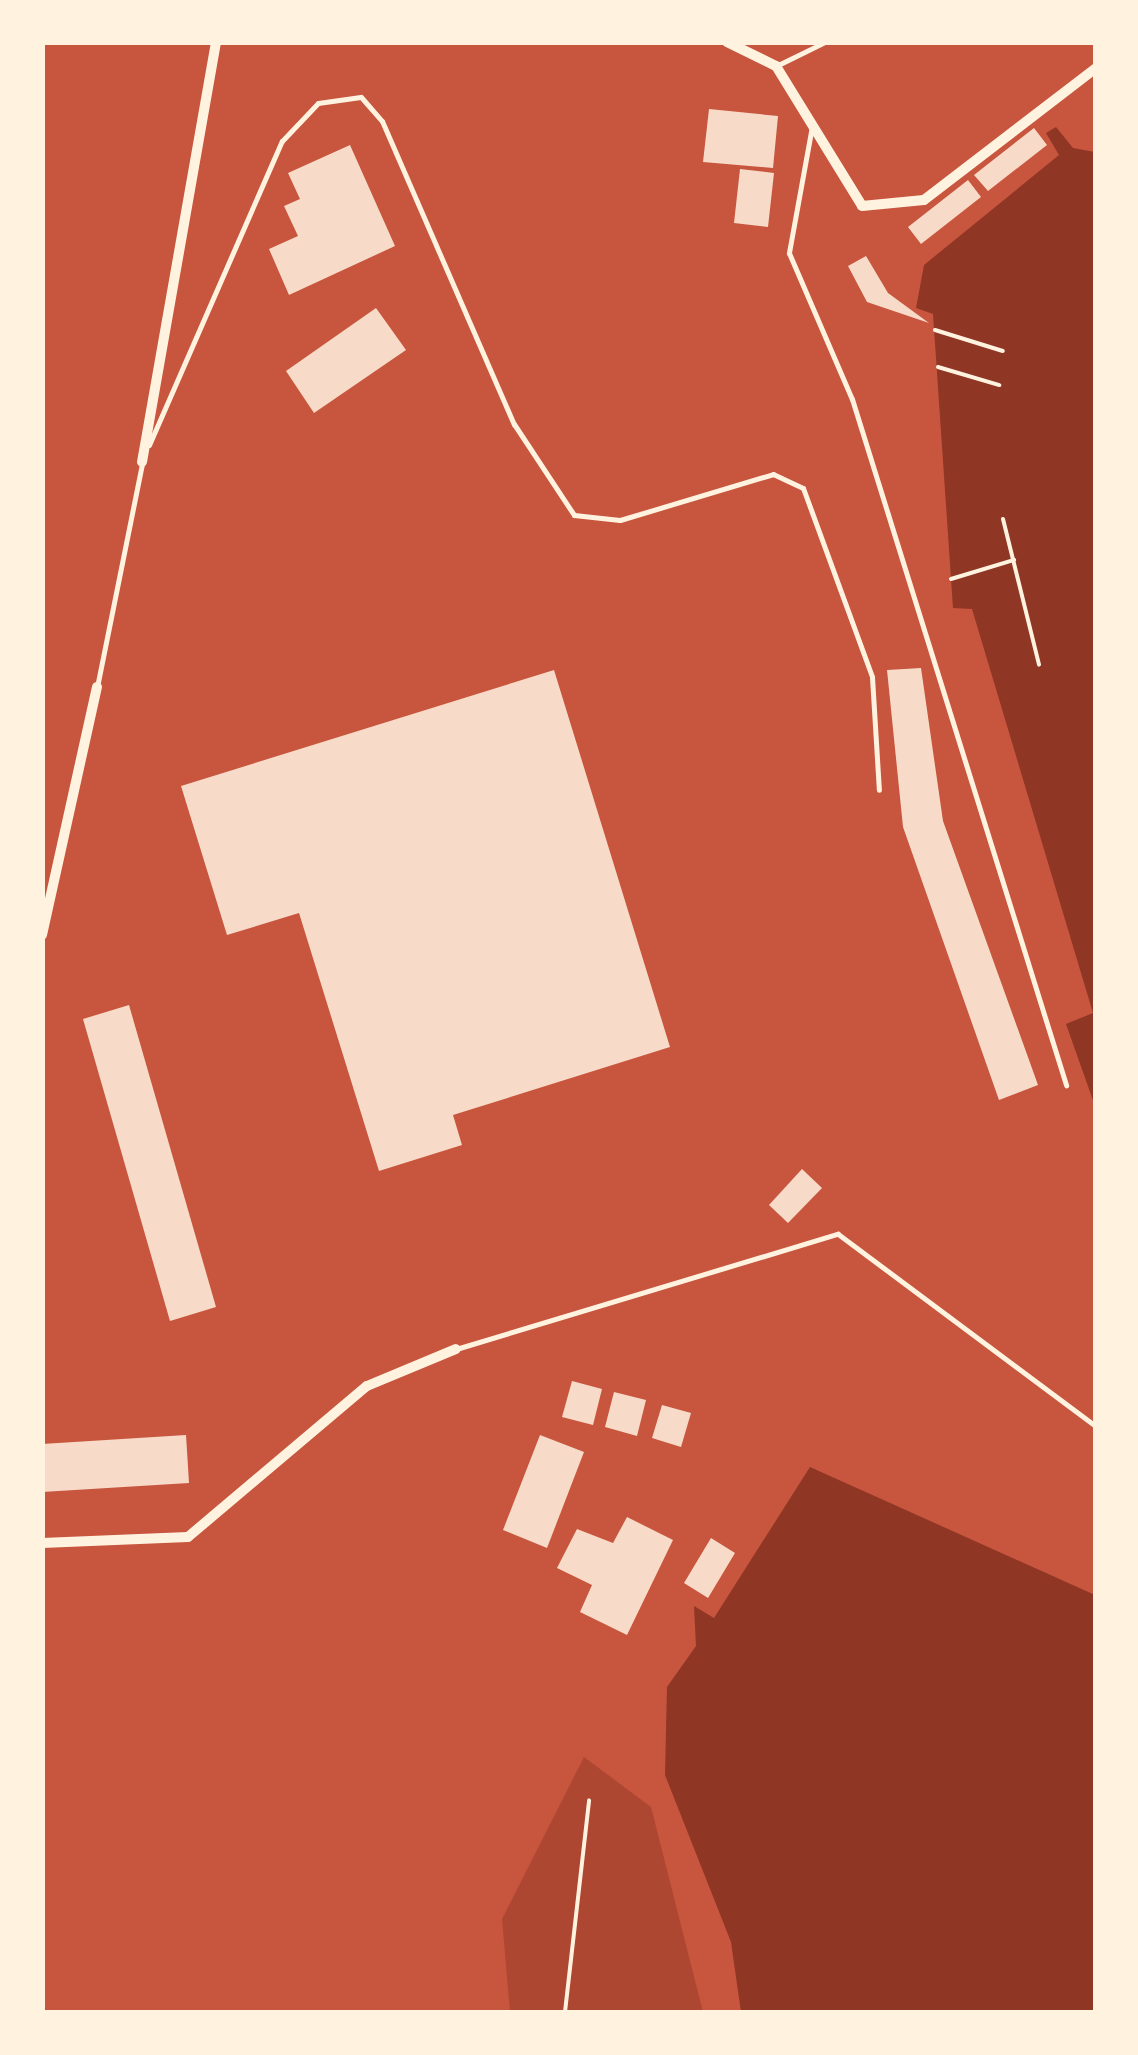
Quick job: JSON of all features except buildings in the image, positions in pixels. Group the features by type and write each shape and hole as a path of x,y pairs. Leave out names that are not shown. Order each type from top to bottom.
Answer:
{"street":[{"path":"142,462 216,42"},
{"path":"728,42 776,66 862,206 924,200 1096,68"},
{"path":"42,936 96,687"},
{"path":"42,1544 188,1537 367,1386 456,1350"}],"lane":[{"path":"776,66 825,42"},
{"path":"96,687 142,462 282,141 318,103 361,97 382,121 514,424 574,515 620,520 774,474 803,488 872,677 880,790"},
{"path":"812,124 789,253 852,399 1066,1085"},
{"path":"456,1350 838,1234 1096,1426"}],"path":[{"path":"935,330 1003,352"},
{"path":"938,367 999,385"},
{"path":"1003,519 1039,665"},
{"path":"951,579 1014,560"},
{"path":"565,2012 589,1800"}],"shaded area":[{"path":"1056,127 1073,148 1095,152 1095,1106 1066,1024 1093,1013 972,609 953,608 933,314 916,308 924,265 1059,155 1046,133"},
{"path":"810,1467 1095,1595 1095,2012 741,2012 731,1942 665,1775 667,1687 696,1646 694,1606 714,1618"},
{"path":"584,1757 651,1807 703,2012 510,2012 502,1919"}]}
